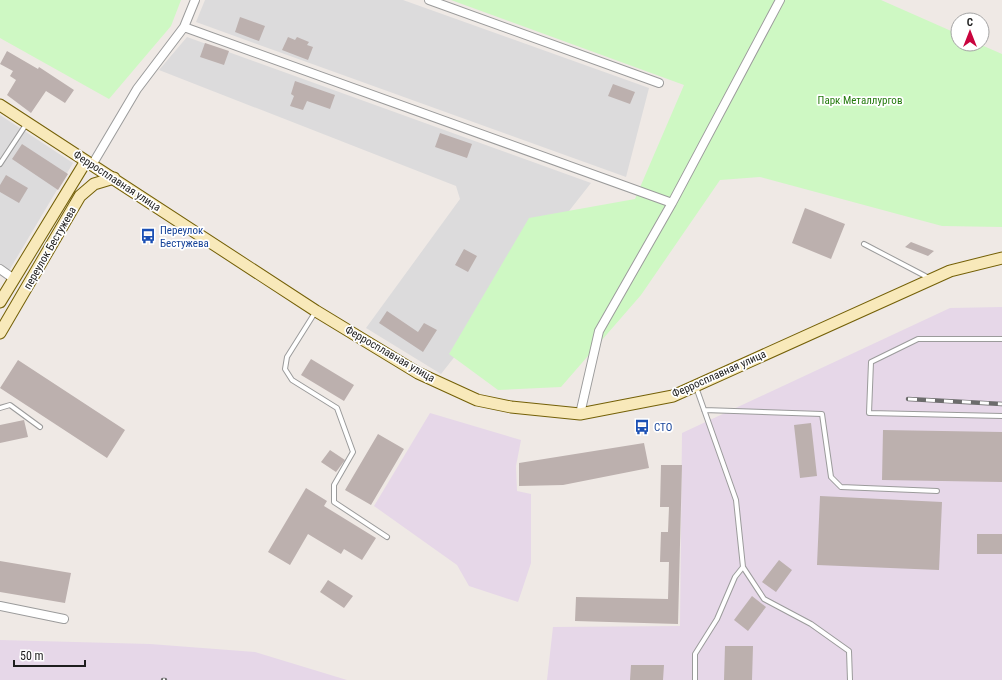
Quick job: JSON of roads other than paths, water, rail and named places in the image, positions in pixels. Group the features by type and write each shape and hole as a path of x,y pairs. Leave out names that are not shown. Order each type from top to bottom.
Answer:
{"main road":[{"name":"Ферросплавная улица","path":"0,105 316,311 418,373 477,400 511,407 580,414 672,396 950,271 1002,258"},
{"name":"переулок Бестужева","path":"0,302 89,163"},
{"name":"переулок Бестужева","path":"0,333 80,196 94,184 114,178"}],"street":[{"path":"89,163 137,89 184,27 195,0"},
{"path":"429,0 659,83"},
{"path":"580,414 599,331 672,203 780,0"},
{"path":"184,27 672,203"},
{"path":"0,269 14,278"},
{"path":"0,606 64,619"}],"lane":[{"path":"0,164 27,123"},
{"path":"864,244 931,279"},
{"path":"316,311 287,357 285,369 292,380 337,408 353,452 334,485 334,502 387,537"},
{"path":"1002,338 918,338 871,362 869,413 1002,416"},
{"path":"695,386 736,500 743,567 764,599 811,624 848,651 850,680"},
{"path":"0,408 10,405 40,427"},
{"path":"704,410 822,414 831,477 841,487 937,491"},
{"path":"695,680 695,654 717,619 735,577 743,567"}],"railway":[{"path":"908,399 1002,404"}],"place":[{"name":"Переулок Бестужева","path":"148,236"},
{"name":"СТО","path":"642,427"}],"park label":[{"name":"Парк Металлургов","path":"860,100"}]}
